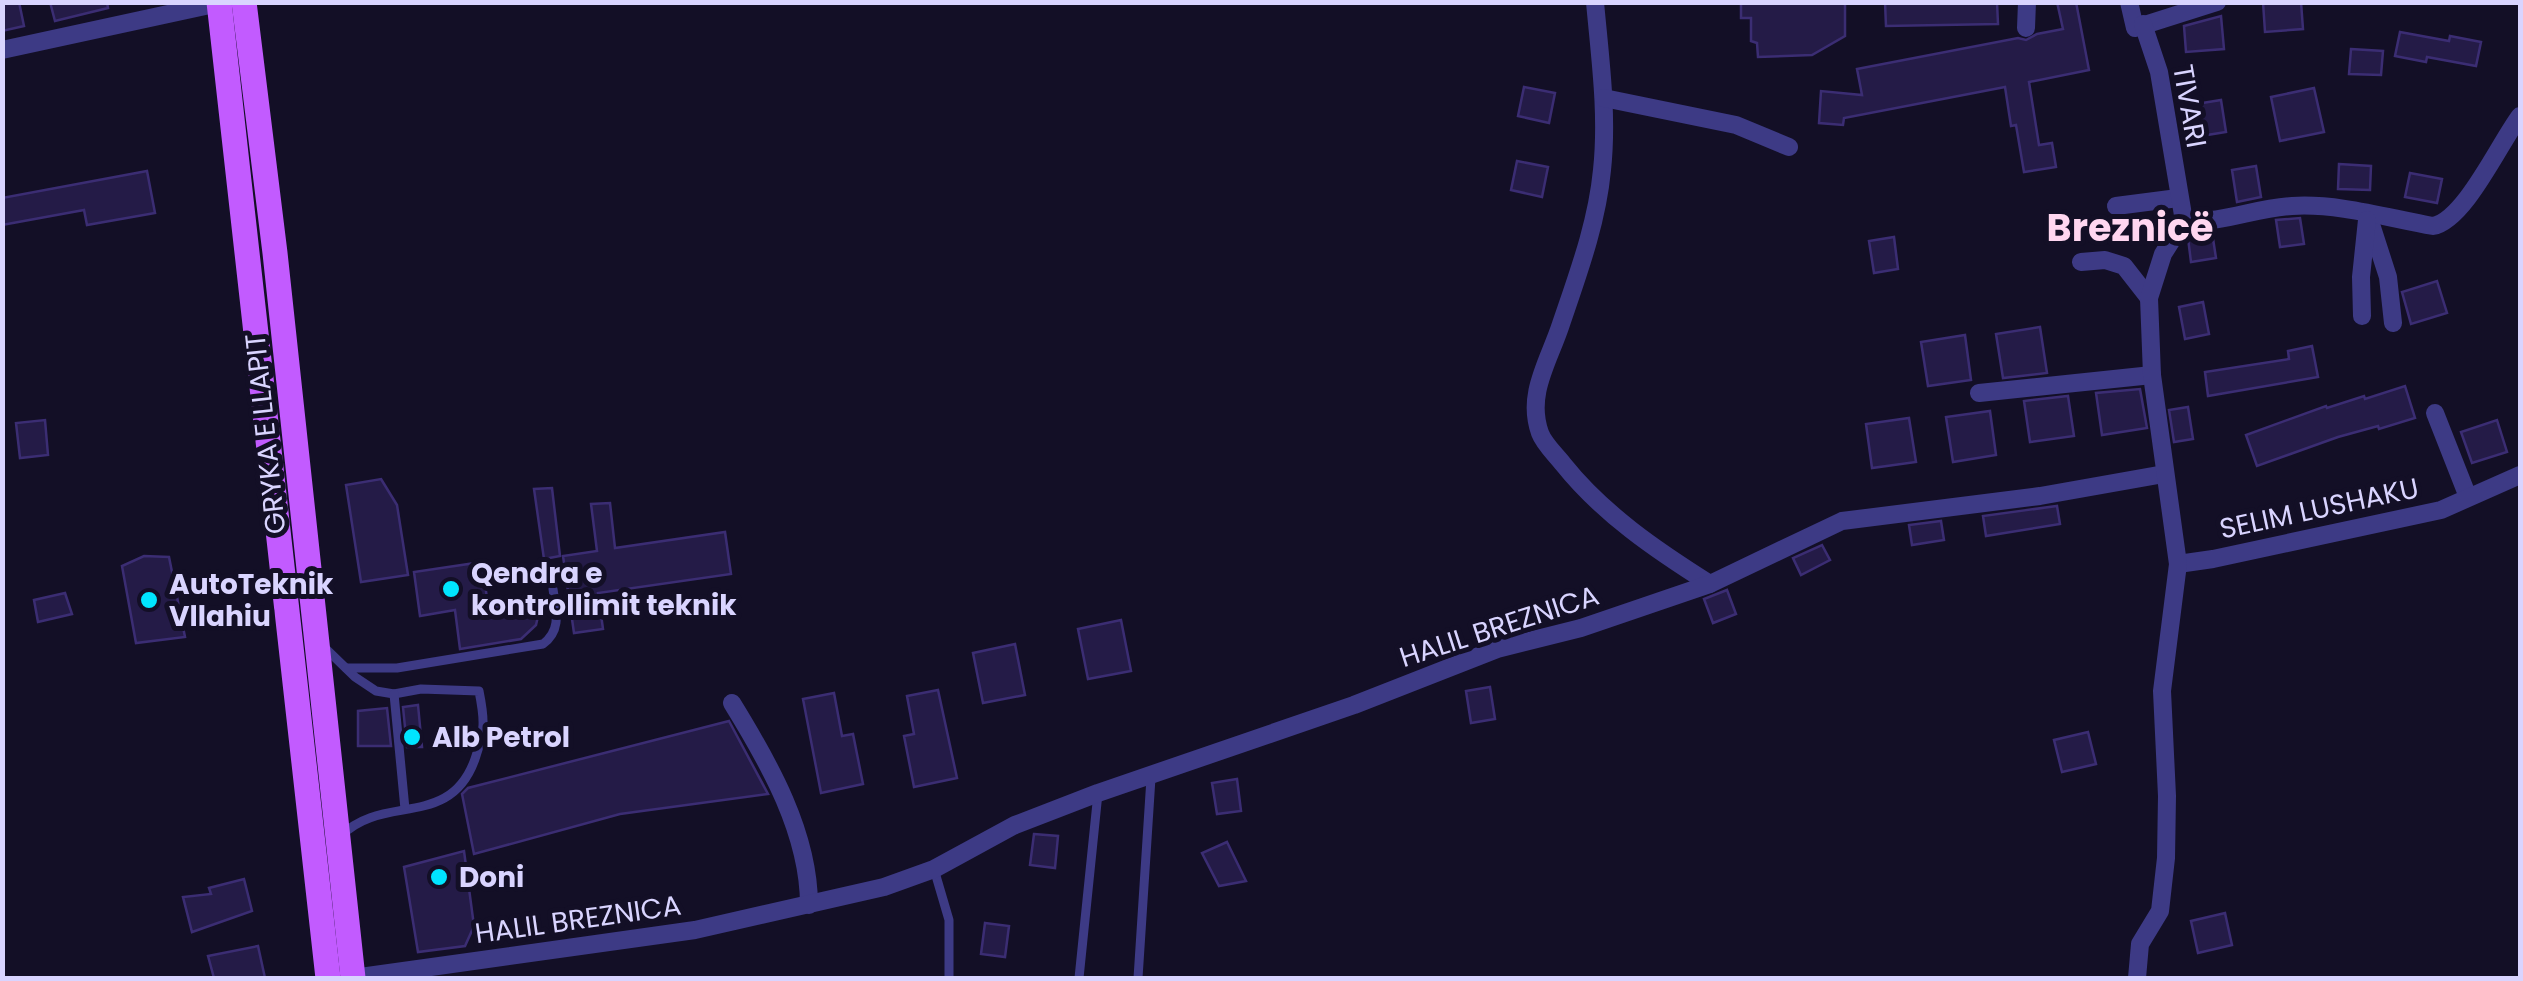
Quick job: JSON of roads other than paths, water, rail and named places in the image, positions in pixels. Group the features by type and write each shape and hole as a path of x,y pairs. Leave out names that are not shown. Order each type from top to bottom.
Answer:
{"main road":[{"name":"GRYKA E LLAPIT","path":"244,2 353,978"},
{"name":"GRYKA E LLAPIT","path":"219,3 328,978"}],"street":[{"path":"1596,2 1604,98 1602,171 1589,237 1538,381 1536,411 1541,436 1583,488 1660,553 1710,584"},
{"path":"2026,28 2027,2"},
{"name":"TIVARI","path":"2129,2 2135,28 2143,24 2159,72 2184,221"},
{"path":"2143,24 2217,2"},
{"name":"GRYKA E LLAPIT","path":"2,50 219,3"},
{"path":"1604,98 1736,125 1789,147"},
{"path":"2137,978 2140,944 2160,911 2166,858 2168,796 2162,691 2178,564 2152,375 2148,298 2163,254 2184,221 2212,222 2290,206 2321,206 2433,226 2445,223 2520,116"},
{"path":"2116,206 2178,198"},
{"path":"2362,316 2368,214"},
{"path":"2368,214 2388,278 2394,323"},
{"path":"2081,262 2104,260 2124,266 2148,298"},
{"path":"1979,394 2152,375"},
{"name":"SELIM LUSHAKU","path":"2435,412 2468,497"},
{"name":"HALIL BREZNICA","path":"353,978 695,930 884,887 934,869 1016,825 1098,794 1354,706 1497,649 1582,628 1710,584 1842,521 2040,496 2164,474"},
{"name":"SELIM LUSHAKU","path":"2178,564 2441,510 2520,475"},
{"path":"732,703 775,776 803,856 809,906"}],"lane":[{"path":"346,668 397,668 543,644 554,636 557,624 554,589"},
{"path":"318,641 376,691 479,691 486,726 470,771 456,793 440,803 404,808 351,826 339,838"},
{"path":"394,694 404,808"},
{"path":"1138,978 1150,778"},
{"path":"1079,978 1098,794"},
{"path":"934,869 949,920 949,978"}],"place":[{"name":"Qendra e kontrollimit teknik","path":"451,589"},
{"name":"AutoTeknik Vllahiu","path":"149,600"},
{"name":"Alb Petrol","path":"412,737"},
{"name":"Doni","path":"439,877"}],"district":[{"name":"Breznicë","path":"2130,228"}]}
